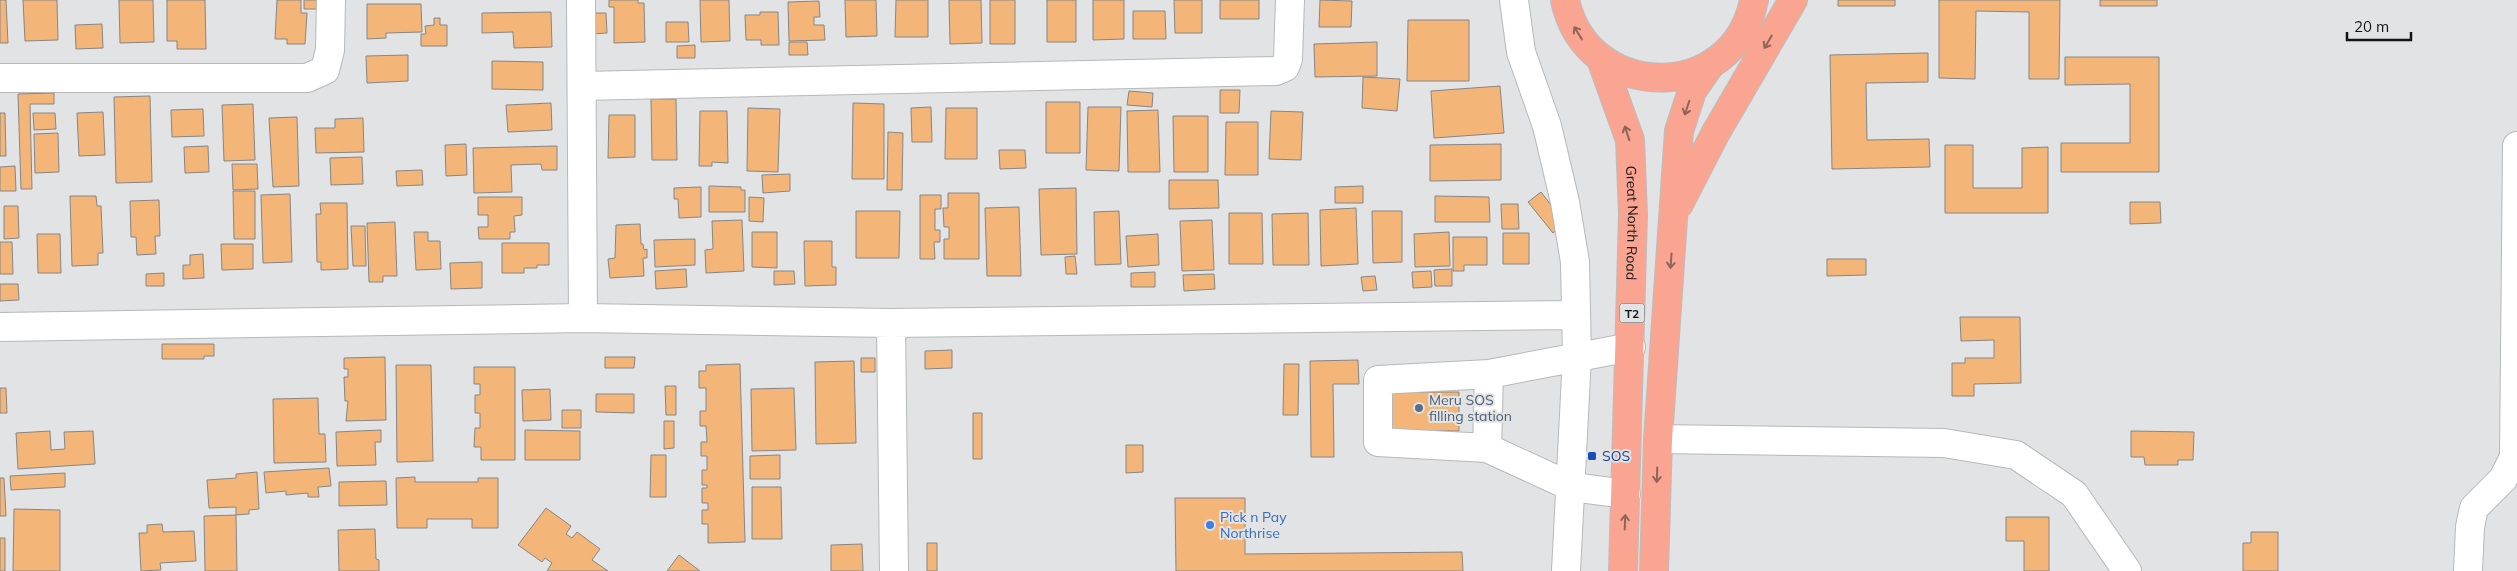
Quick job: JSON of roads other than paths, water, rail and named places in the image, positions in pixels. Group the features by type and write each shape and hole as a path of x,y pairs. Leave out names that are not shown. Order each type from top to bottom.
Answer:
{"main road":[{"name":"T2","path":"1565,0 1567,11 1581,38 1602,59 1630,75 1655,79 1679,77 1710,65"},
{"path":"1675,212 1715,134 1793,0"},
{"name":"T2","path":"1654,571 1658,439 1675,212 1679,131 1692,91 1710,65 1729,48 1745,28 1754,1"},
{"name":"Great North Road","path":"1602,59 1630,140 1633,214 1624,571"}],"street":[{"path":"0,78 307,78 324,70 330,50 330,0"},
{"path":"581,0 582,318"},
{"path":"582,86 1276,71 1285,67 1288,59 1290,0"},
{"path":"1514,0 1521,52 1547,126 1565,202 1574,262 1577,356 1572,486 1566,571"},
{"path":"2468,571 2470,527 2474,508 2503,479 2514,457 2517,146"},
{"path":"0,327 582,318 891,323 1576,315"},
{"path":"891,323 894,571"},
{"path":"1626,494 1572,486 1487,448 1378,442 1378,380 1489,374 1631,347"},
{"path":"1487,448 1489,374"},
{"path":"1658,439 1944,443 2016,455 2074,494 2127,571"}],"place":[{"name":"Meru SOS filling station","path":"1419,408"},
{"name":"SOS","path":"1592,456"},
{"name":"Pick n Pay Northrise","path":"1210,525"}]}
